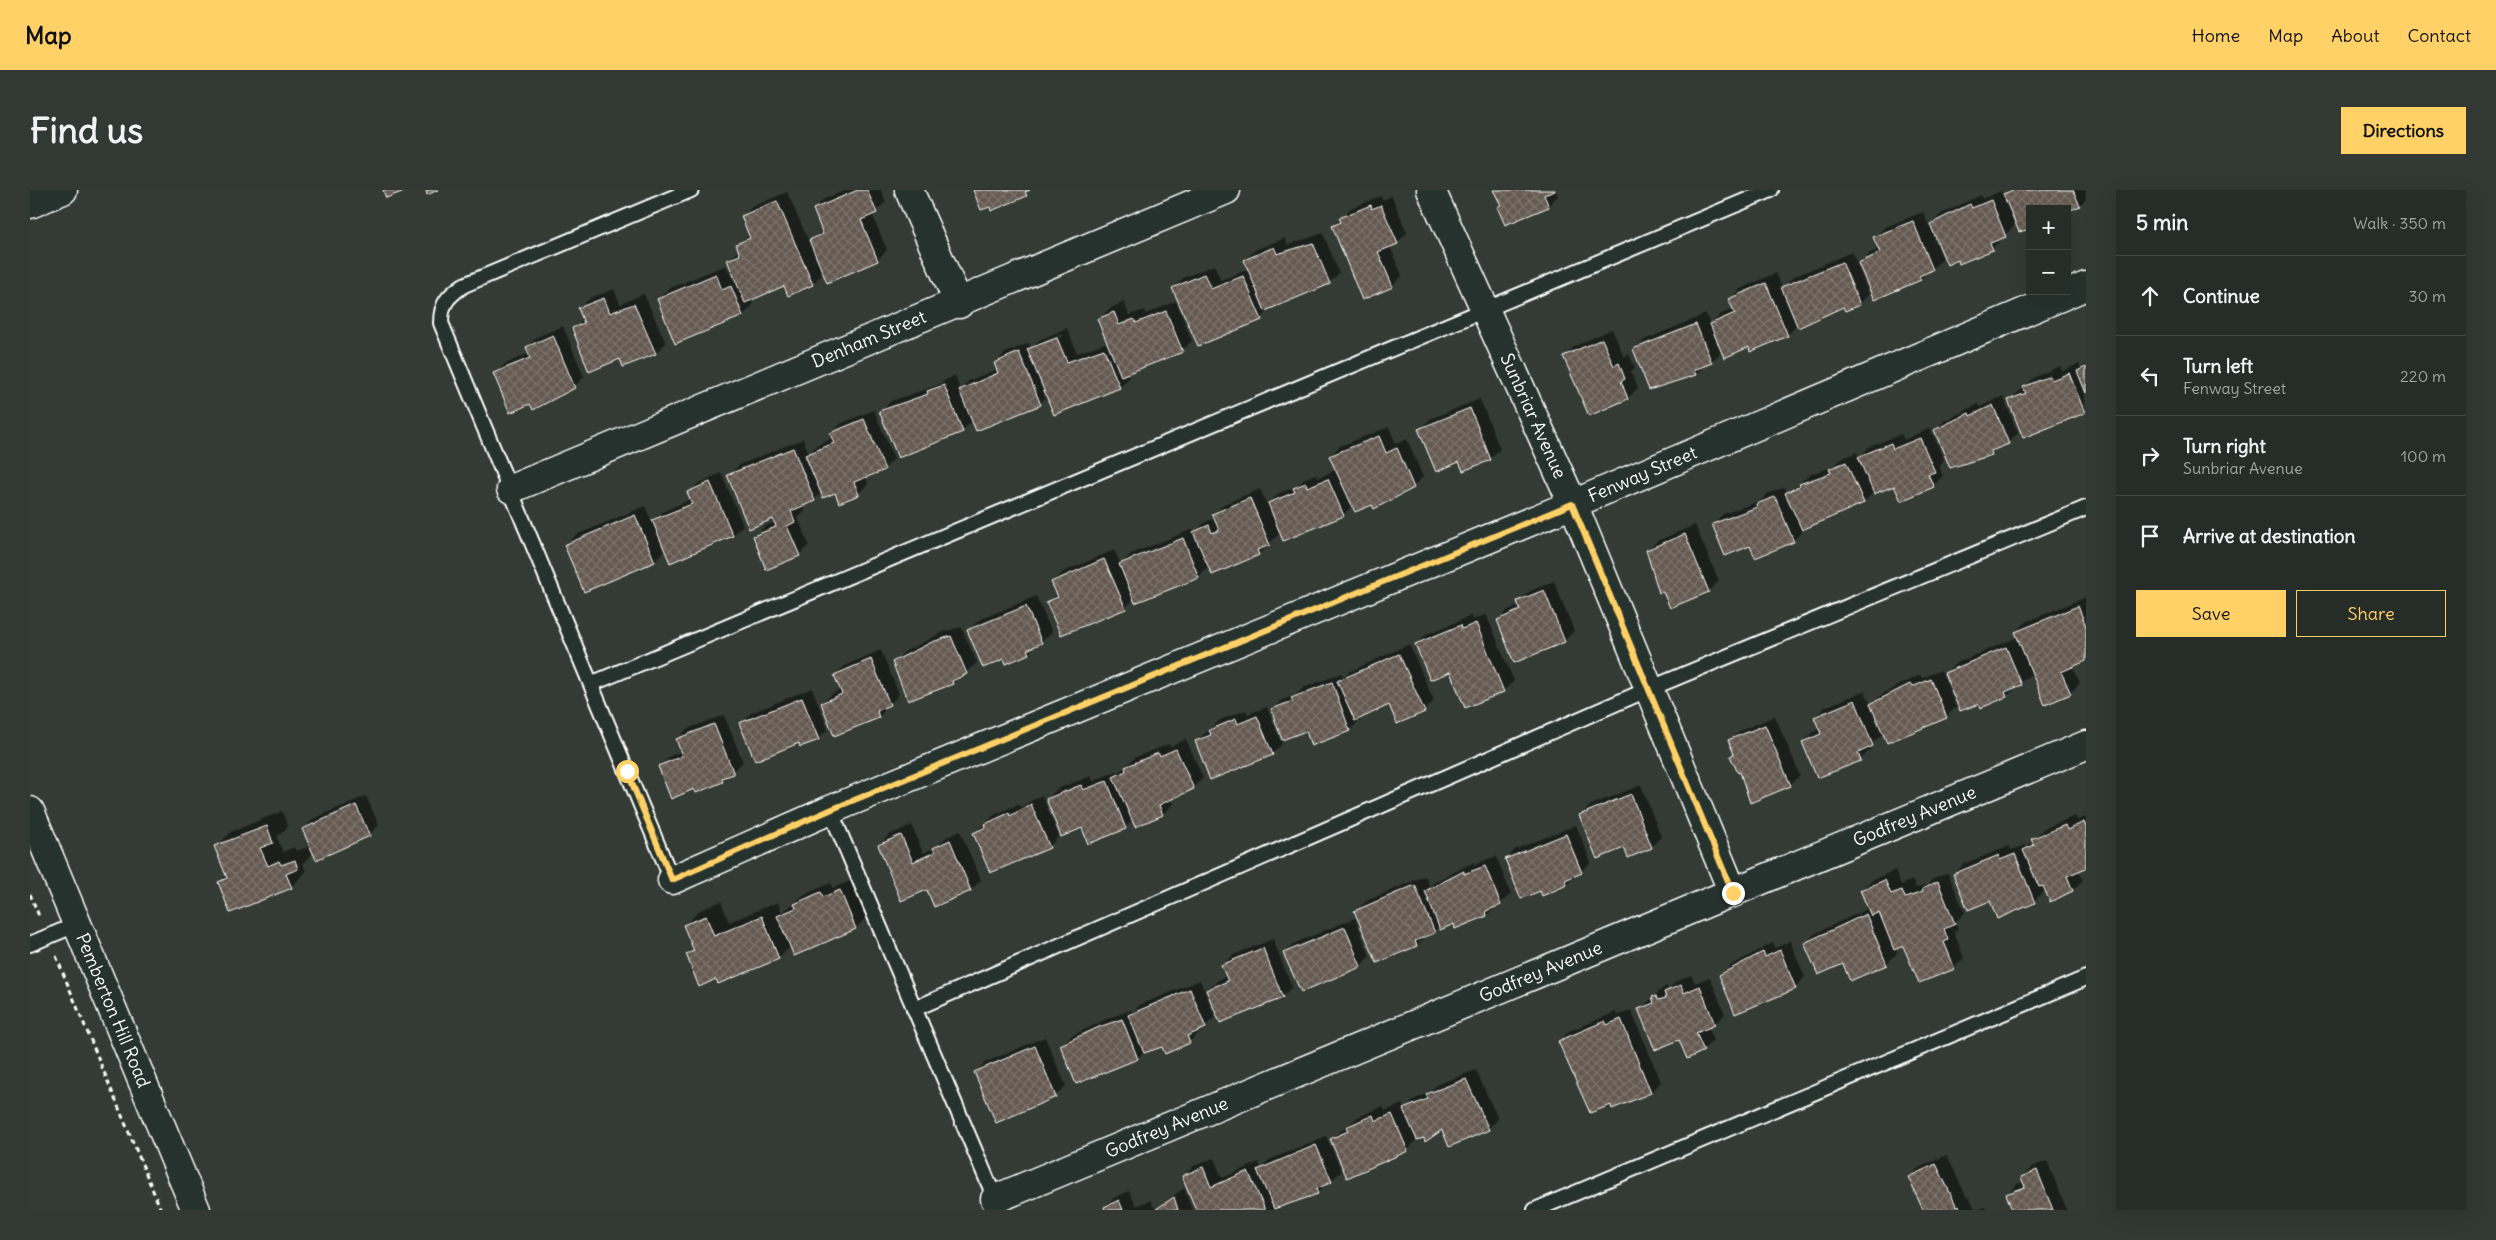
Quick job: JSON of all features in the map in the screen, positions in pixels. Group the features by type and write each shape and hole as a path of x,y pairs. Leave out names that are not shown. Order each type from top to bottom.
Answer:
{"street":[{"path":"30,204 63,190"},
{"path":"910,190 959,304"},
{"name":"Denham Street","path":"511,489 959,304 1226,190"},
{"name":"Sunbriar Avenue","path":"1430,190 1572,504 1733,893"},
{"name":"Fenway Street","path":"672,880 830,810 1572,504 2086,286"},
{"name":"Godfrey Avenue","path":"997,1204 2086,745"},
{"name":"Pemberton Hill Road","path":"30,811 196,1210"}],"lane":[{"path":"672,880 442,323 441,308 448,296 464,285 690,190"},
{"path":"592,684 1770,190"},
{"path":"914,1009 1649,689 2086,508"},
{"path":"830,810 997,1204"},
{"path":"30,944 78,924"},
{"path":"1535,1210 2086,978"}],"path":[{"path":"30,894 161,1210"}],"building":[{"path":"383,190 407,190 386,198"},
{"path":"426,190 438,190 427,195"},
{"path":"858,190 867,190 877,213 861,220 878,261 827,283 809,240 823,234 813,209"},
{"path":"973,190 1030,190 1025,192 1027,196 991,211 990,207 981,210"},
{"path":"1493,190 1555,191 1544,195 1549,207 1505,225 1497,207 1501,205"},
{"path":"2013,190 2073,190 2080,206 2071,210 2071,205 2026,205 2026,230 2019,232 2003,194"},
{"path":"1991,200 2006,237 1990,243 1993,250 1959,264 1958,260 1947,265 1930,224 1970,204 1972,208"},
{"path":"777,201 813,285 788,296 784,286 745,303 727,260 740,255 736,244 750,238 741,216"},
{"path":"1371,205 1372,209 1381,205 1398,244 1378,252 1393,287 1362,300 1332,226 1341,222 1339,218"},
{"path":"1913,221 1933,270 1919,276 1921,280 1874,300 1858,263 1880,253 1873,237"},
{"path":"1313,243 1330,284 1265,311 1244,260 1274,247 1277,254"},
{"path":"1842,262 1860,305 1845,311 1843,307 1798,328 1781,287"},
{"path":"716,274 722,290 731,286 743,316 675,344 657,299"},
{"path":"1204,274 1211,289 1243,276 1262,320 1198,346 1172,288"},
{"path":"1766,283 1788,336 1750,352 1749,347 1724,358 1710,324 1735,313 1728,299"},
{"path":"604,298 610,313 634,304 656,354 623,367 620,359 589,372 572,328 584,323 578,308"},
{"path":"1166,311 1183,352 1121,376 1097,319 1114,312 1119,325 1134,319 1136,323"},
{"path":"1696,324 1712,363 1694,370 1696,375 1649,390 1633,349"},
{"path":"553,335 575,388 533,410 530,404 510,413 493,373 530,358 526,347"},
{"path":"1057,338 1067,362 1104,349 1120,388 1054,415 1027,349"},
{"path":"1602,339 1614,366 1619,363 1625,379 1621,381 1628,399 1589,416 1563,356"},
{"path":"1019,352 1041,405 976,431 959,390 998,373 994,363"},
{"path":"2086,367 2086,393 2077,371"},
{"path":"2069,373 2085,413 2023,438 2008,400 2026,393 2023,387 2050,376 2052,380"},
{"path":"944,385 963,432 898,458 879,411 928,394 927,391"},
{"path":"1993,405 2009,444 1991,451 1992,455 1950,468 1934,430 1969,413 1970,416"},
{"path":"1470,408 1491,460 1463,471 1459,462 1436,472 1418,429"},
{"path":"864,419 885,470 854,482 859,495 839,503 835,493 823,498 805,455 834,443 830,433"},
{"path":"1379,436 1386,453 1397,448 1414,488 1374,509 1372,505 1355,512 1329,456"},
{"path":"1920,438 1935,472 1928,474 1934,487 1901,501 1894,486 1874,494 1858,457 1891,443 1893,449"},
{"path":"793,448 815,501 791,511 795,522 787,526 800,556 766,570 753,536 776,527 773,519 749,529 727,475"},
{"path":"1846,462 1864,503 1802,530 1785,493 1800,486 1799,484 1831,473 1829,469"},
{"path":"1328,479 1344,516 1283,541 1268,503 1295,492 1293,488 1306,483 1307,487"},
{"path":"710,482 733,536 670,563 652,520 692,504 687,492"},
{"path":"1775,497 1794,542 1755,558 1750,546 1725,556 1712,524 1757,507 1756,504"},
{"path":"1250,498 1270,545 1257,550 1259,555 1212,575 1193,532 1209,525 1212,533 1219,530 1212,514"},
{"path":"635,515 655,562 584,592 564,545"},
{"path":"1685,534 1709,592 1670,608 1663,592 1659,593 1646,550"},
{"path":"1183,538 1199,578 1135,603 1119,564"},
{"path":"1104,559 1126,609 1061,635 1046,602 1058,597 1051,582"},
{"path":"1544,590 1565,642 1514,663 1497,620 1520,610 1517,601"},
{"path":"1026,606 1042,643 1027,650 1029,654 1006,664 1004,659 983,668 967,630"},
{"path":"2078,606 2086,626 2086,661 2061,672 2071,694 2045,705 2015,632"},
{"path":"1476,623 1504,692 1465,708 1450,672 1430,680 1415,644 1461,625 1462,629"},
{"path":"951,636 967,674 952,681 953,684 908,701 892,662 932,642"},
{"path":"2006,647 2022,685 2005,692 2007,697 1981,708 1979,704 1960,711 1944,673"},
{"path":"1399,654 1425,712 1397,724 1389,705 1355,721 1337,681"},
{"path":"871,659 890,705 877,711 879,718 834,736 821,703 842,694 834,675"},
{"path":"1931,679 1947,718 1887,743 1870,704 1910,684 1912,687"},
{"path":"1332,682 1350,731 1311,746 1306,731 1282,740 1271,709 1293,701 1291,698"},
{"path":"802,698 819,740 800,747 799,743 755,761 739,723"},
{"path":"1855,700 1873,746 1858,753 1861,761 1817,778 1802,742 1821,734 1814,717"},
{"path":"1257,716 1273,755 1210,780 1195,741 1211,735 1209,730 1236,719 1238,724"},
{"path":"714,724 734,774 722,778 723,782 696,793 694,789 671,799 658,766 682,756 676,739"},
{"path":"1765,725 1791,786 1750,803 1740,772 1738,773 1730,756 1734,754 1728,740"},
{"path":"1176,749 1194,789 1159,805 1163,815 1135,827 1113,777 1126,771 1125,767 1158,753 1160,756"},
{"path":"1107,781 1126,829 1088,844 1082,828 1061,837 1046,799 1081,785 1083,790"},
{"path":"1631,794 1652,848 1628,858 1624,848 1597,859 1579,815"},
{"path":"1031,804 1050,848 990,873 973,833 986,827 985,824 1009,813 1010,816"},
{"path":"356,805 370,836 316,860 302,829"},
{"path":"2084,822 2086,827 2086,868 2067,876 2073,891 2050,902 2043,886 2039,887 2023,850 2034,845 2031,839 2065,825 2067,830"},
{"path":"267,826 273,843 260,848 268,866 279,861 281,865 295,860 298,869 286,874 292,888 230,913 218,882 227,878 214,846"},
{"path":"1566,834 1582,873 1565,880 1567,885 1542,896 1540,891 1521,899 1505,859"},
{"path":"901,835 913,862 935,852 933,848 950,840 971,891 934,907 927,890 901,901 878,845"},
{"path":"2015,854 2035,903 1997,919 1990,901 1968,910 1953,874 1999,855 2000,860"},
{"path":"1485,866 1501,905 1486,911 1487,916 1455,929 1454,924 1440,930 1425,891 1464,871 1464,874"},
{"path":"1885,880 1891,894 1902,890 1905,898 1923,892 1922,889 1938,882 1955,924 1944,929 1948,940 1944,942 1955,969 1919,983 1903,946 1894,950 1879,912 1871,916 1860,890"},
{"path":"1415,885 1435,933 1415,941 1417,946 1377,963 1354,911"},
{"path":"840,890 856,929 794,956 777,916 796,908 794,904 821,892 823,897"},
{"path":"1866,914 1887,965 1850,981 1843,964 1818,975 1804,943"},
{"path":"706,916 714,936 762,916 779,959 718,984 716,979 699,987 686,954 694,951 683,925"},
{"path":"1345,927 1361,967 1301,992 1283,953"},
{"path":"1263,948 1283,998 1220,1023 1206,990 1228,981 1221,965"},
{"path":"1780,950 1796,989 1735,1014 1719,975 1763,952 1765,957"},
{"path":"1681,985 1684,993 1700,986 1715,1025 1696,1033 1704,1051 1687,1059 1679,1040 1655,1050 1638,1009 1654,1003 1652,997 1656,996 1658,1000 1666,998 1664,992"},
{"path":"1190,989 1206,1028 1187,1036 1190,1043 1165,1054 1162,1047 1144,1053 1128,1015"},
{"path":"1122,1019 1138,1059 1076,1084 1060,1045 1099,1027"},
{"path":"1621,1019 1651,1093 1612,1109 1611,1105 1590,1113 1558,1041 1605,1021 1607,1025"},
{"path":"1035,1046 1056,1097 996,1123 974,1072"},
{"path":"1466,1079 1489,1130 1449,1147 1442,1130 1425,1142 1424,1138 1417,1140 1403,1109 1428,1099 1426,1094"},
{"path":"1392,1114 1408,1151 1347,1178 1330,1139 1348,1131 1346,1127 1373,1115 1375,1121"},
{"path":"1316,1145 1332,1182 1316,1189 1318,1194 1274,1209 1257,1170"},
{"path":"1936,1164 1957,1207 1959,1206 1961,1210 1923,1210 1908,1177"},
{"path":"1203,1167 1211,1187 1248,1171 1265,1210 1196,1210 1182,1176"},
{"path":"2037,1170 2053,1210 2012,1210 2006,1194 2025,1187 2021,1177"},
{"path":"1174,1197 1178,1210 1156,1210 1156,1209"},
{"path":"1119,1200 1123,1210 1105,1210 1104,1207"}],"route":[{"path":"627,771 672,880 830,810 1572,504 1733,893"}]}
